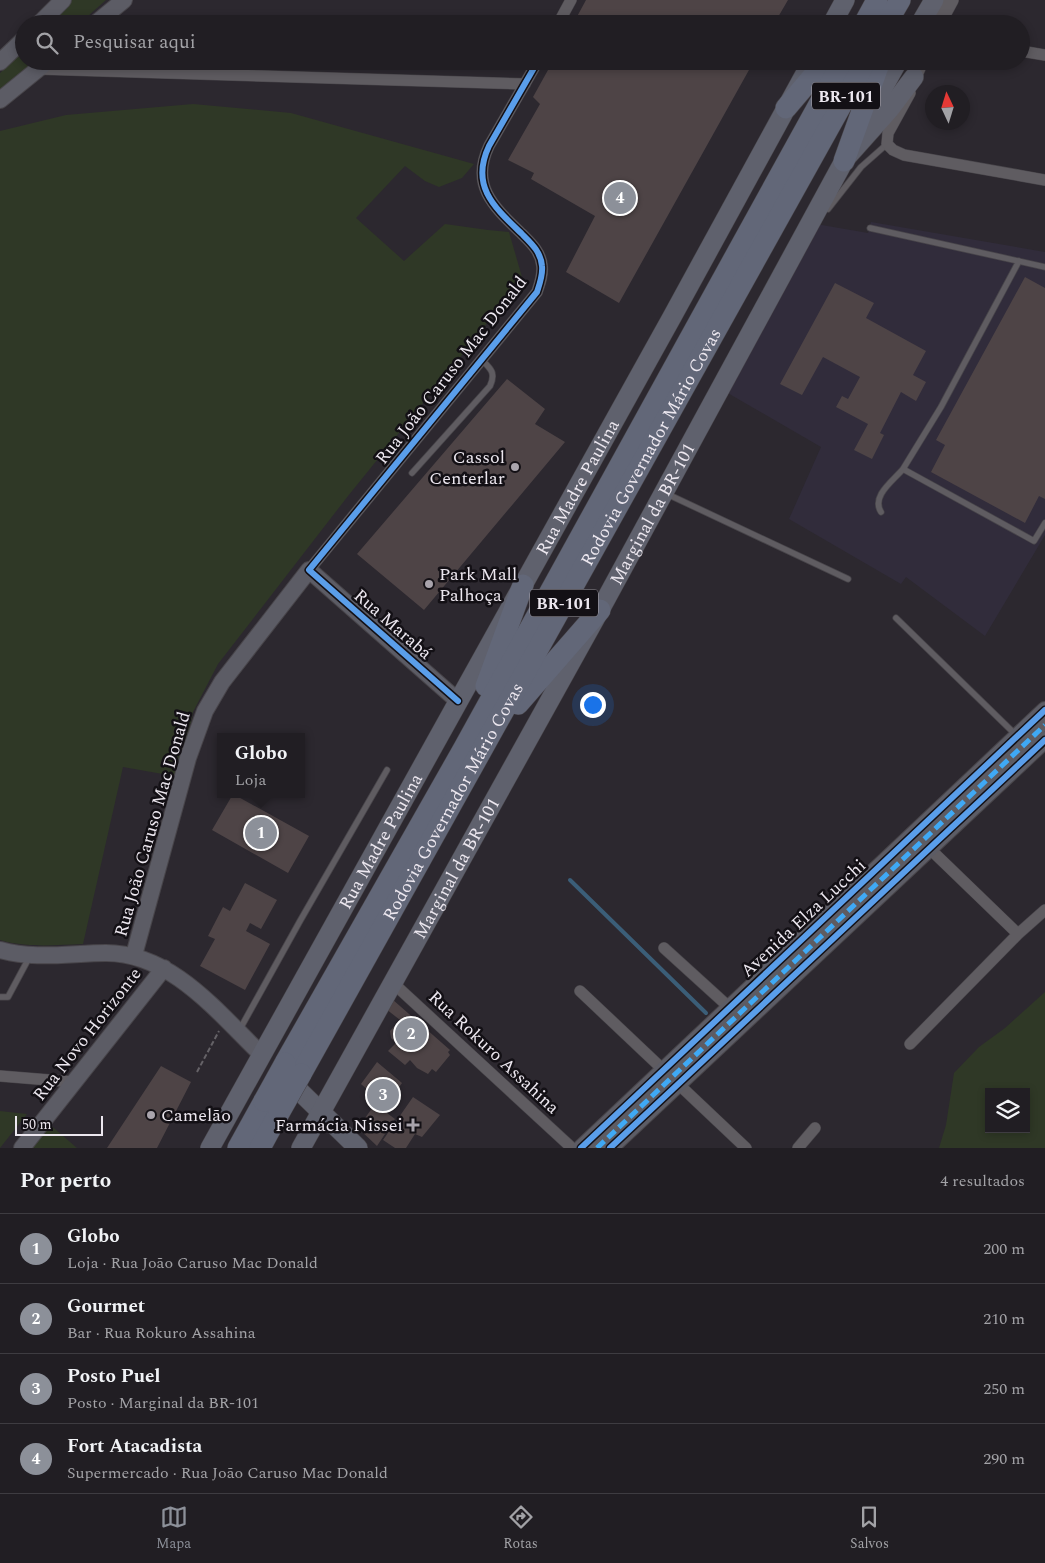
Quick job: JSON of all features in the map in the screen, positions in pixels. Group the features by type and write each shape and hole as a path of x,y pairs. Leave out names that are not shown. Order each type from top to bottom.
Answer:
{"highway":[{"path":"891,15 899,0"},
{"path":"895,15 899,0"},
{"path":"786,108 818,70"},
{"name":"Rodovia Governador Mário Covas","path":"296,1077 464,748 838,70"},
{"name":"Rodovia Governador Mário Covas","path":"238,1148 296,1077 488,738 861,70"},
{"path":"844,161 877,70"},
{"path":"464,748 523,585"},
{"path":"488,738 600,610"},
{"name":"Rodovia Governador Mário Covas","path":"260,1148 271,1107"}],"main road":[{"path":"48,15 63,0"},
{"path":"106,15 124,0"},
{"path":"837,15 846,0"},
{"path":"925,15 934,0"},
{"path":"0,62 15,48"},
{"path":"0,100 37,70"},
{"name":"Rua Madre Paulina","path":"210,1148 807,70"},
{"name":"Marginal da BR-101","path":"301,1148 326,1117 333,1089 600,610 893,70"},
{"path":"844,161 889,110 916,70"},
{"name":"Rua Marabá","path":"309,570 458,701"},
{"name":"Rua João Caruso Mac Donald","path":"134,955 188,758 205,711 231,669 309,570"},
{"name":"Avenida Elza Lucchi","path":"610,1148 730,1008 1045,710"},
{"name":"Avenida Elza Lucchi","path":"581,1148 671,1077 930,849 1045,740"},
{"path":"0,950 31,955 106,953 134,955 164,968 184,981 262,1054 296,1077 313,1095 323,1094 333,1089"},
{"name":"Rua Novo Horizonte","path":"22,1148 164,968"},
{"path":"296,1077 326,1117 358,1148"},
{"path":"326,1117 336,1148"}],"street":[{"path":"563,15 571,0"},
{"path":"943,15 951,0"},
{"path":"1030,52 1045,55"},
{"path":"170,70 525,84 533,70"},
{"path":"917,70 905,104 888,132 887,144 893,150 904,155 1045,180"},
{"name":"Rua João Caruso Mac Donald","path":"309,570 537,292 542,278 542,265 539,255 533,245 494,204 482,182 482,159 525,84"},
{"path":"597,1148 1045,725"},
{"path":"930,849 1018,934"},
{"path":"910,1044 1018,934 1045,910"},
{"path":"664,948 730,1008"},
{"name":"Rua Rokuro Assahina","path":"392,982 572,1148"},
{"path":"580,991 746,1148"},
{"path":"0,1076 74,1082"},
{"path":"798,1148 815,1128"}],"lane":[{"path":"826,212 861,167 887,144"},
{"path":"870,228 1045,267"},
{"path":"881,512 877,504 879,496 903,469 941,407 1019,261"},
{"path":"412,473 490,386 494,378 491,369 482,360"},
{"path":"903,469 1034,541 1045,523"},
{"path":"664,492 848,579"},
{"path":"896,618 1018,736"},
{"path":"238,1032 387,770"},
{"path":"0,996 8,997 31,955"}],"path":[{"path":"196,1072 225,1019"}],"shaded area":[{"path":"871,222 1045,252 1045,535 985,636 906,577 901,584 789,519 821,447 726,392 816,224 868,233"}],"green space":[{"path":"72,0 106,0 89,15 57,15"},
{"path":"15,59 15,70 25,70 0,92 0,73"},
{"path":"193,104 291,113 474,164 462,178 439,187 425,181 405,166 356,218 404,261 445,224 509,232 522,277 474,340 348,496 218,664 193,712 174,776 123,767 83,944 41,945 10,943 0,940 0,131 66,115"},
{"path":"1045,992 1045,1148 939,1148 946,1125 954,1073 979,1047 1005,1028"},
{"path":"0,1111 27,1114 0,1148"},
{"path":"48,1123 77,1148 29,1148"}],"building":[{"path":"586,0 788,0 779,15 578,15"},
{"path":"548,70 749,70 619,303 566,272 595,216 531,179 534,173 508,160 540,104 533,97"},
{"path":"1025,277 1045,288 1045,499 1039,496 1025,523 931,472 945,445 936,440"},
{"path":"835,283 874,303 866,318 926,351 913,375 926,382 916,401 901,392 880,433 884,435 872,459 854,450 868,424 836,407 842,396 848,399 860,377 823,357 802,395 780,384"},
{"path":"507,379 545,409 535,424 565,442 424,610 357,554"},
{"path":"231,798 240,798 309,836 288,873 212,830"},
{"path":"245,883 277,900 261,929 250,923 246,931 270,944 245,990 200,966 215,939 208,936 223,907 230,911"},
{"path":"392,999 450,1050 448,1052 450,1055 436,1072 432,1069 428,1074 417,1068 410,1060 405,1065 388,1051 396,1043 391,1038 390,1031 400,1020 386,1009"},
{"path":"377,1062 402,1083 386,1106 361,1084"},
{"name":"Camelão","path":"161,1066 191,1082 157,1148 107,1148"},
{"name":"Farmácia Nissei","path":"413,1097 440,1115 422,1137 415,1134 406,1148 395,1148 383,1140"},
{"path":"375,1104 395,1119 377,1146 358,1128"}],"waterway":[{"path":"570,880 706,1013"}],"marked path":[{"path":"597,1148 1045,725"}],"cycle path":[{"path":"458,701 309,570 537,292 542,273 540,256 532,244 494,205 488,195 482,173 489,146 533,70"},
{"path":"581,1148 1045,710"},
{"path":"610,1148 1045,740"}],"place":[{"name":"Fort Atacadista","path":"620,198"},
{"name":"Cassol Centerlar","path":"515,467"},
{"name":"Park Mall Palhoça","path":"429,584"},
{"name":"Globo","path":"261,833"},
{"name":"Gourmet","path":"411,1034"},
{"name":"Posto Puel","path":"383,1095"},
{"name":"Camelão","path":"151,1115"},
{"name":"Farmácia Nissei","path":"413,1125"}]}
